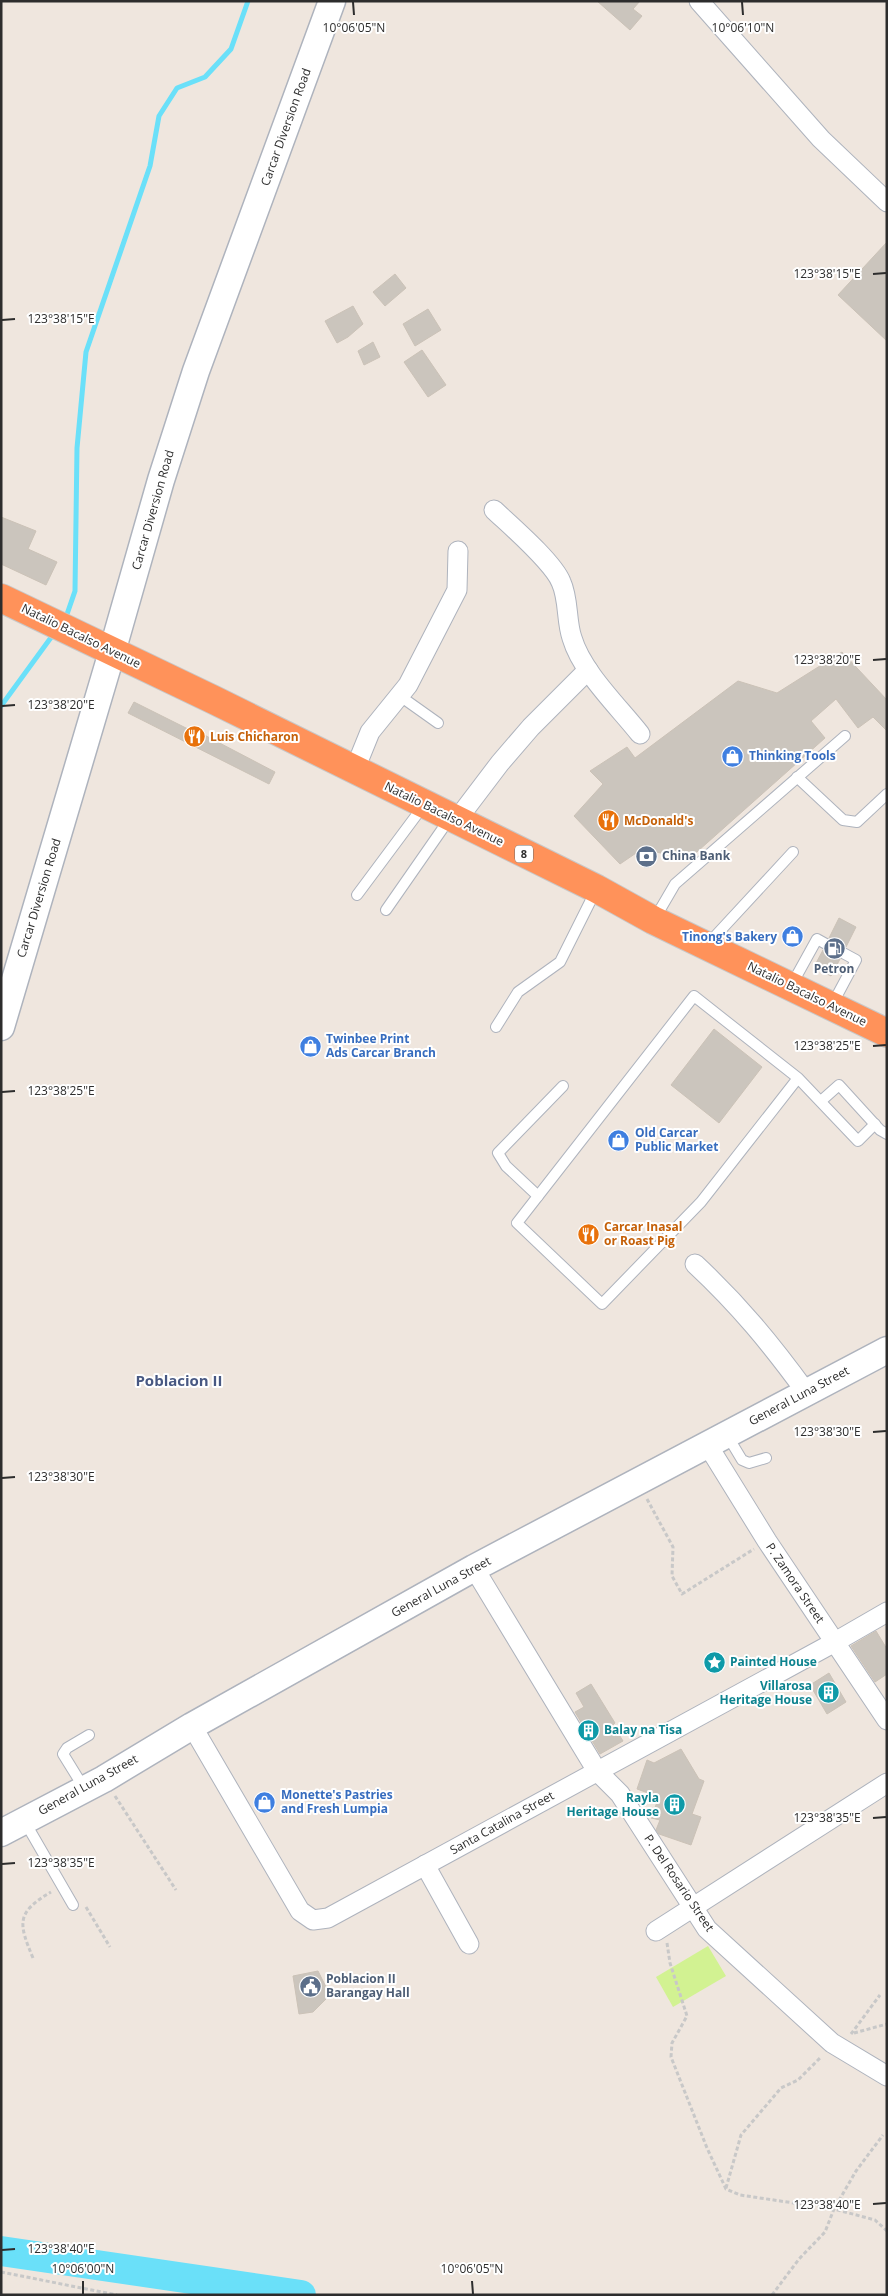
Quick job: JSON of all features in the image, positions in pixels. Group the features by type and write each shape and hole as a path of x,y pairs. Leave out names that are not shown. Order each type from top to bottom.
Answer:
{"highway":[{"name":"Natalio Bacalso Avenue","path":"1,598 355,769 453,820 596,889 653,920 887,1033"}],"main road":[{"name":"Carcar Diversion Road","path":"1,1027 112,652 160,480 196,371 332,1"},
{"name":"General Luna Street","path":"1,1833 94,1784 192,1726 474,1568 887,1350"}],"street":[{"path":"699,1 821,138 887,202"},
{"path":"494,510 545,560 561,582 572,639 588,670 640,734"},
{"path":"355,769 370,732 408,685 457,590 458,551"},
{"path":"453,820 531,727 588,670"},
{"path":"695,1264 733,1300 770,1344 806,1392"},
{"name":"P. Zamora Street","path":"717,1439 767,1541 887,1720"},
{"name":"P. Del Rosario Street","path":"474,1568 597,1771 620,1794 707,1930 832,2043 887,2076"},
{"name":"Santa Catalina Street","path":"192,1726 300,1911 312,1920 328,1918 887,1612"},
{"path":"661,1928 887,1783"},
{"path":"425,1865 469,1944"}],"lane":[{"path":"400,696 438,723"},
{"path":"653,920 675,884 845,736"},
{"path":"796,777 843,820 857,822 887,794"},
{"path":"357,895 424,805"},
{"path":"386,910 453,820"},
{"path":"706,946 793,852"},
{"path":"496,1027 518,992 560,962 596,889"},
{"path":"791,986 816,939 826,944"},
{"path":"831,1006 856,960 842,953"},
{"path":"798,1078 701,1202 602,1304 517,1223 694,996 798,1078 858,1141 875,1124"},
{"path":"821,1101 839,1085 880,1130 887,1134"},
{"path":"538,1196 506,1166 498,1153 563,1086"},
{"path":"717,1439 742,1460 749,1463 766,1458"},
{"path":"89,1735 66,1748 63,1754 94,1784"},
{"path":"24,1821 73,1905"}],"path":[{"path":"637,1481 672,1547 672,1576 682,1594 767,1541"},
{"path":"94,1784 176,1890"},
{"path":"33,1958 22,1932 23,1917 38,1900 62,1886"},
{"path":"661,1928 687,2016 672,2043 672,2057 707,2148 726,2189 740,2195 834,2209 875,2220 887,2231"},
{"path":"854,2033 887,2024"},
{"path":"726,2189 741,2135 780,2088 798,2080"},
{"path":"772,2295 799,2259 824,2232 834,2209 856,2171 883,2135"},
{"path":"1,2272 117,2295"}],"green space":[{"path":"708,1946 726,1976 673,2007 656,1977"}],"building":[{"path":"597,1 640,1 633,9 642,16 630,30"},
{"path":"887,242 887,341 838,295"},
{"path":"395,274 406,288 385,306 373,292"},
{"path":"353,306 363,324 348,337 337,343 325,321"},
{"path":"428,309 441,330 415,346 403,324"},
{"path":"373,342 380,357 364,365 358,351"},
{"path":"422,350 446,385 428,397 404,362"},
{"path":"1,517 36,531 28,549 57,562 46,585 1,564"},
{"path":"842,652 887,700 887,731 873,717 858,728 836,699 811,721 825,738 689,859 642,849 620,864 574,816 603,784 590,771 627,747 635,758 738,681 777,693"},
{"path":"134,702 190,730 191,728 275,772 269,784 128,713"},
{"name":"Petron","path":"839,918 856,927 846,947 840,947 837,950 837,956 840,959 831,976 814,967 823,950 829,950 832,947 832,941 829,938"},
{"path":"714,1029 762,1067 719,1123 671,1085"},
{"path":"876,1631 887,1649 887,1674 875,1682 851,1646"},
{"name":"Villarosa Heritage House","path":"829,1673 846,1702 827,1714 810,1685"},
{"path":"591,1684 615,1723 613,1725 623,1741 600,1754 575,1712 584,1707 576,1693"},
{"name":"Rayla Heritage House","path":"681,1749 699,1779 704,1781 692,1814 701,1817 691,1845 659,1834 656,1830 660,1820 651,1818 659,1797 637,1789 647,1760 654,1763"},
{"name":"Poblacion II Barangay Hall","path":"318,1971 330,1995 313,2012 299,2014 293,1976"}],"waterway":[{"path":"65,620 75,591 77,448 86,352 150,166 159,116 177,88 205,77 231,49 248,1"},
{"path":"1,706 55,632"},
{"path":"1,2251 301,2295"}],"place":[{"name":"Luis Chicharon","path":"194,737"},
{"name":"Thinking Tools","path":"733,756"},
{"name":"McDonald's","path":"608,821"},
{"name":"China Bank","path":"646,856"},
{"name":"Tinong's Bakery","path":"793,937"},
{"name":"Petron","path":"834,948"},
{"name":"Twinbee Print Ads Carcar Branch","path":"310,1046"},
{"name":"Old Carcar Public Market","path":"619,1140"},
{"name":"Carcar Inasal or Roast Pig","path":"588,1234"},
{"name":"Painted House","path":"714,1662"},
{"name":"Villarosa Heritage House","path":"828,1693"},
{"name":"Balay na Tisa","path":"588,1730"},
{"name":"Monette's Pastries and Fresh Lumpia","path":"265,1802"},
{"name":"Rayla Heritage House","path":"675,1805"},
{"name":"Poblacion II Barangay Hall","path":"310,1986"}],"district":[{"name":"Poblacion II","path":"179,1381"}]}
